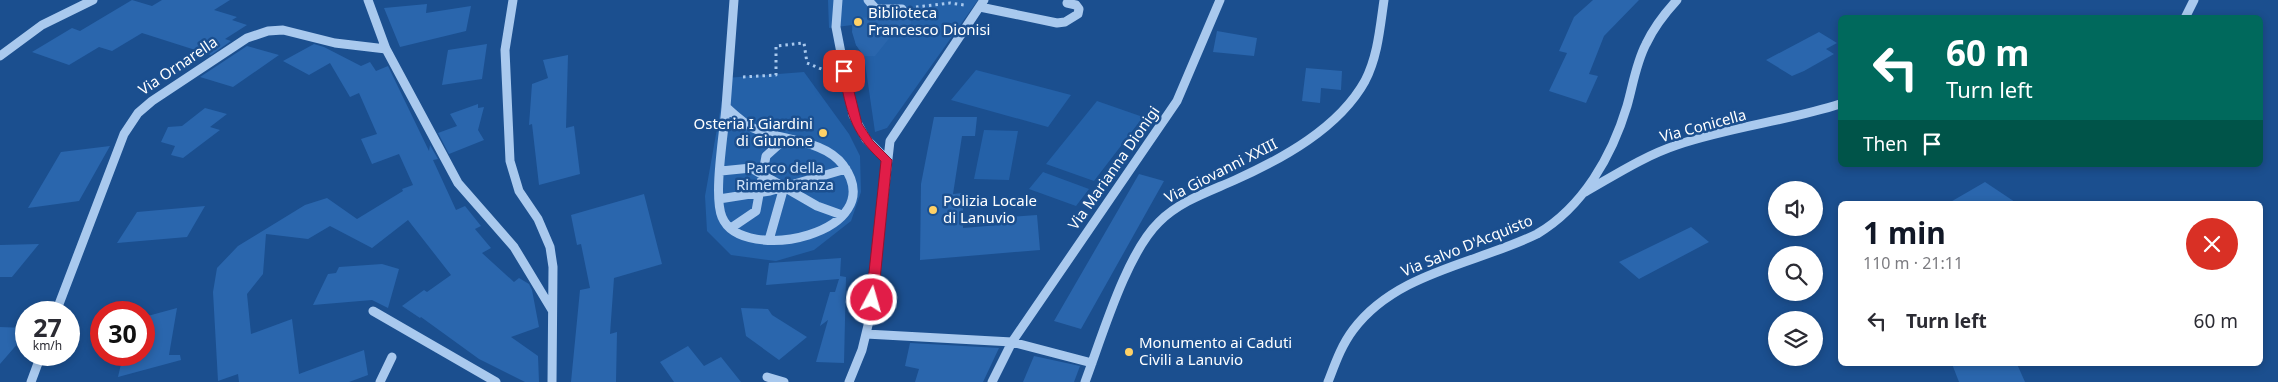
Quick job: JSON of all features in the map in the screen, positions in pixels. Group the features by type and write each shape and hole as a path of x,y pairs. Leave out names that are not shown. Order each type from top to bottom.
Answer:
{"street":[{"path":"0,56 38,28 93,0"},
{"path":"368,0 386,49 458,183 514,247 552,311"},
{"path":"513,0 505,50 510,161 519,191 538,219 548,240 553,267 552,382"},
{"path":"726,107 752,128 825,151 836,158 846,169 853,195 851,205 842,215 821,230 806,235 770,240 747,237 730,228 724,222 719,209 720,171 726,107 726,78 734,0"},
{"path":"838,0 836,27 856,124 869,144 887,160"},
{"path":"868,0 876,9 902,9"},
{"name":"Via Marianna Dionigi","path":"992,382 1012,342 1177,100 1189,78 1211,16 1220,0"},
{"name":"Via Giovanni XXIII","path":"1084,382 1136,254 1149,232 1180,205 1283,156 1306,140 1346,105 1360,88 1372,64 1384,0"},
{"name":"Via Salvo D'Acquisto","path":"1328,382 1336,360 1354,330 1367,314 1392,293 1426,276 1536,234 1557,219 1580,194 1595,174 1616,136 1626,111 1639,61 1650,35 1677,0"},
{"path":"2186,15 2194,0"},
{"path":"850,382 866,334 872,300 887,160 892,136 982,4 1057,23 1065,22 1078,14 1079,9 1076,5 1067,3"},
{"name":"Via Ornarella","path":"60,301 124,134 134,119 152,101 247,38 263,32 283,30 334,43 386,49"},
{"name":"Via Conicella","path":"1580,194 1645,158 1678,145 1782,121 1838,105"},
{"path":"730,228 756,211 766,156 786,138"},
{"path":"720,171 751,168 817,206 842,215"},
{"path":"719,198 759,193 846,169"},
{"path":"770,240 784,187"},
{"path":"373,311 496,382"},
{"path":"866,334 1012,342 1092,363"},
{"path":"380,382 392,357"},
{"path":"31,382 37,366"},
{"path":"767,377 784,382"}],"path":[{"path":"902,9 950,3 982,4"},
{"path":"726,78 776,75 776,46 804,43 806,63 830,74 844,71"}],"green space":[{"path":"828,0 978,0 887,128 875,132 864,56 856,45 852,25 829,28"},
{"path":"976,70 1071,95 1048,127 951,100"},
{"name":"Parco della Rimembranza","path":"804,72 849,134 860,156 861,192 851,221 814,250 776,261 731,255 707,231 705,196 726,78"},
{"path":"1097,101 1143,117 1094,181 1046,164"},
{"path":"984,130 1018,131 1009,180 974,179"},
{"path":"1043,172 1089,189 1076,206 1029,189"}],"building":[{"path":"132,0 152,6 162,0 230,0 214,10 237,17 232,20 247,25 225,39 231,41 211,55 142,33 112,51 99,47 69,65 32,52 72,28 80,31"},
{"path":"1593,0 1639,0 1604,36 1589,74 1598,76 1586,103 1549,91 1567,53 1559,51 1574,17"},
{"path":"427,4 426,13 471,6 466,31 400,47 384,8"},
{"path":"911,15 911,34 891,36 875,56 864,56 856,45 852,32 853,18"},
{"path":"1217,31 1257,38 1254,56 1213,52"},
{"path":"1819,32 1837,43 1826,49 1834,54 1804,71 1792,76 1766,60"},
{"path":"314,44 324,47 361,66 370,62 376,71 388,66 429,151 430,145 438,159 433,160 456,210 465,206 481,226 475,229 491,248 482,253 514,282 519,278 529,284 532,290 539,327 511,337 538,356 539,382 525,382 479,359 421,317 402,306 424,290 427,292 451,275 408,220 372,248 330,226 308,239 266,234 263,274 247,294 251,334 292,319 299,374 364,350 368,375 349,382 239,382 238,374 218,381 213,292 217,268 238,246 305,205 327,198 357,219 403,191 402,189 413,185 399,154 372,164 361,139 377,134 359,93 350,97 330,63 309,75 283,61"},
{"path":"487,44 482,79 442,85 448,50"},
{"path":"247,46 279,55 233,87 200,77"},
{"path":"568,55 566,128 574,126 580,174 539,185 532,124 529,125 532,84 548,78 543,60"},
{"path":"1306,68 1342,71 1341,90 1321,88 1320,103 1302,101"},
{"path":"478,104 478,108 484,107 478,130 484,140 449,154 438,133 457,126 450,114"},
{"path":"205,108 227,114 210,127 220,130 183,158 171,155 175,146 161,142 168,127 182,126"},
{"path":"934,117 977,117 975,136 962,136 953,194 963,193 963,228 999,225 998,218 1037,215 1040,250 920,260 921,184"},
{"path":"110,146 79,201 28,208 61,152"},
{"path":"1139,174 1164,181 1081,329 1054,321"},
{"path":"1985,182 2014,201 1952,201"},
{"path":"644,194 662,264 614,278 610,334 617,332 616,382 571,382 580,290 590,288 581,244 577,245 571,215"},
{"path":"205,206 187,237 117,243 137,212"},
{"path":"1691,227 1709,242 1639,279 1619,262"},
{"path":"39,244 12,277 0,277 0,245"},
{"path":"841,258 840,276 846,277 844,363 816,362 828,320 820,326 830,292 835,292 839,279 766,285 769,263"},
{"path":"382,264 399,269 388,308 372,300 313,305 328,274 336,273 339,267"},
{"path":"177,308 169,355 180,355 181,360 118,377 120,366 155,366 155,314"},
{"path":"741,308 768,309 772,315 807,337 779,360 746,336"},
{"path":"0,327 15,328 15,347 0,364"},
{"path":"910,343 999,348 983,382 915,382 919,369 905,366"},
{"path":"688,346 704,366 721,357 741,382 674,382 660,362"},
{"path":"1034,356 1080,366 1074,382 1023,382"},
{"path":"1953,366 2018,366 2025,382 1959,382"}],"place":[{"name":"Biblioteca Francesco Dionisi","path":"858,22"},
{"name":"Osteria I Giardini di Giunone","path":"823,133"},
{"name":"Polizia Locale di Lanuvio","path":"933,210"},
{"name":"Monumento ai Caduti Civili a Lanuvio","path":"1129,352"}],"route":[{"path":"844,71 851,110 856,124 869,144 887,160 872,300"}]}
